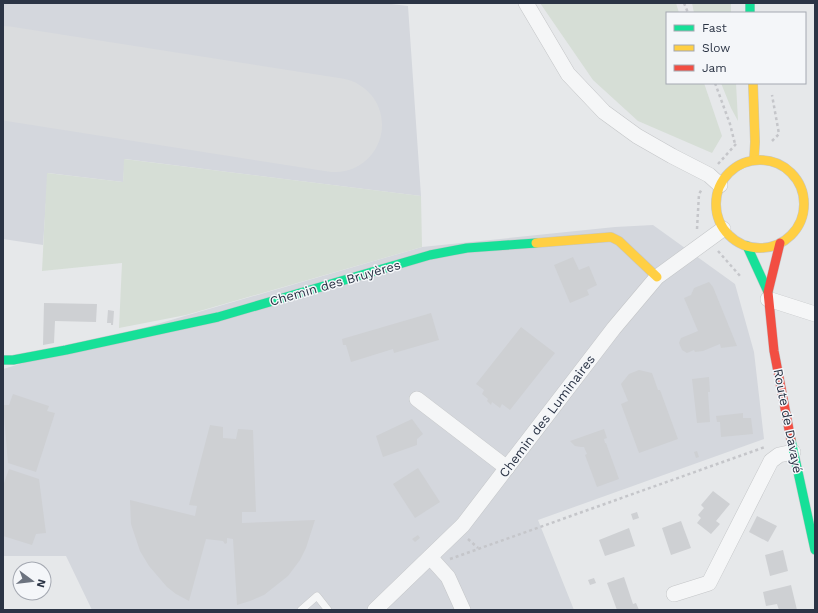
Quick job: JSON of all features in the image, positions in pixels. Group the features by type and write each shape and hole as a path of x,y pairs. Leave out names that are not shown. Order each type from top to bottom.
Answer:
{"street":[{"path":"526,3 568,74 604,112 637,136 709,175 720,185"},
{"path":"753,84 755,142 754,160"},
{"path":"754,160 768,160 781,165 792,173 800,184 804,197 804,211 799,224 791,235 780,243 770,247 758,248 737,242 723,229 717,213 716,199 720,185 728,173 740,164 754,160"},
{"name":"Chemin des Luminaires","path":"375,610 463,526 614,328 657,277 723,229"},
{"name":"Chemin des Bruyères","path":"3,360 13,360 66,350 218,317 430,255 467,248 611,237 619,241 657,277"},
{"name":"Route de Davayé","path":"768,296 780,243"},
{"name":"Route de Davayé","path":"747,246 768,296 774,351 793,452 815,550"},
{"path":"768,296 815,314"},
{"path":"416,399 507,468"},
{"path":"674,594 710,583 770,461 779,455 793,452"},
{"path":"430,557 448,577 464,610"}],"lane":[{"path":"301,610 317,596 328,610"}],"path":[{"path":"715,84 730,124 735,144 718,164"},
{"path":"771,90 779,134 771,141"},
{"path":"697,229 699,194 702,188"},
{"path":"448,560 766,446"},
{"path":"464,534 478,548"}],"shaded area":[{"path":"3,3 383,3 408,6 421,196 125,159 123,182 48,173 43,245 3,239"},
{"path":"540,3 676,3 679,12 666,12 666,84 704,84 722,136 712,153 638,121 593,80"},
{"path":"692,3 731,3 731,12 694,12"},
{"path":"721,84 736,84 738,121"},
{"path":"124,159 421,196 422,247 186,315 119,328 122,263 42,271 47,173 123,182"},
{"path":"653,225 735,284 754,352 764,439 538,520 574,610 92,610 66,556 3,556 3,369 422,247 615,227"}],"building":[{"path":"573,257 579,270 589,266 597,285 587,290 589,295 570,303 554,265"},
{"path":"709,282 713,287 737,346 721,348 720,344 703,351 695,352 694,350 687,353 682,350 679,343 681,338 698,331 684,298 691,295 694,288"},
{"path":"44,303 97,304 96,322 55,321 54,343 43,345"},
{"path":"108,310 114,311 113,325 111,325 111,323 107,323"},
{"path":"431,313 439,340 394,353 393,349 351,362 346,345 343,345 342,339"},
{"path":"521,327 555,353 510,410 502,404 500,408 492,402 491,405 487,401 488,399 482,394 484,390 476,384"},
{"path":"639,370 652,373 658,390 660,390 678,439 639,453 621,404 628,401 621,384 629,374"},
{"path":"709,377 710,392 708,392 710,422 697,423 692,379"},
{"path":"13,394 49,406 47,411 55,413 36,472 8,463 3,405 9,405"},
{"path":"743,413 743,418 751,418 753,434 721,437 720,422 717,422 716,416"},
{"path":"412,419 423,434 417,439 417,445 383,457 376,436"},
{"path":"210,425 223,427 223,438 236,439 238,429 253,430 256,512 242,512 242,523 315,520 306,548 300,560 288,576 264,595 237,605 233,539 227,538 227,543 225,544 223,541 206,539 189,601 167,587 149,566 140,551 131,524 130,500 195,516 197,506 189,505"},
{"path":"604,429 607,438 604,439 605,443 619,479 597,487 585,455 587,454 584,447 575,446 570,441"},
{"path":"697,451 699,457 696,458 694,452"},
{"path":"418,468 440,502 415,518 393,484"},
{"path":"9,469 39,479 46,533 36,534 32,545 3,536 3,486"},
{"path":"713,491 730,504 716,521 720,524 711,534 697,523 701,518 698,515 704,508 701,505"},
{"path":"637,512 639,518 633,520 631,514"},
{"path":"757,516 777,526 768,542 749,532"},
{"path":"681,521 691,548 671,555 662,528"},
{"path":"629,528 635,546 605,556 599,540"},
{"path":"418,535 420,538 415,542 412,539"},
{"path":"783,550 788,571 770,576 765,555"},
{"path":"624,577 633,604 636,603 639,610 617,610 607,583"},
{"path":"594,578 596,583 590,585 588,580"},
{"path":"791,585 797,610 779,610 777,604 766,606 763,592"}],"runway":[{"path":"3,73 335,125"}],"traffic: fast":[{"path":"750,3 750,12"},
{"path":"3,360 13,360 66,350 218,317 430,255 467,248 536,243"},
{"path":"747,246 768,292"},
{"path":"791,440 815,550"}],"traffic: slow":[{"path":"753,84 755,142 754,160"},
{"path":"760,160 777,163 791,173 801,187 804,204 801,221 791,235 777,245 760,248 743,245 729,235 719,221 716,204 719,187 729,173 743,163 760,160"},
{"path":"536,243 611,237 619,241 657,277"}],"traffic: jam":[{"path":"780,243 768,292 774,351 791,440"}]}
